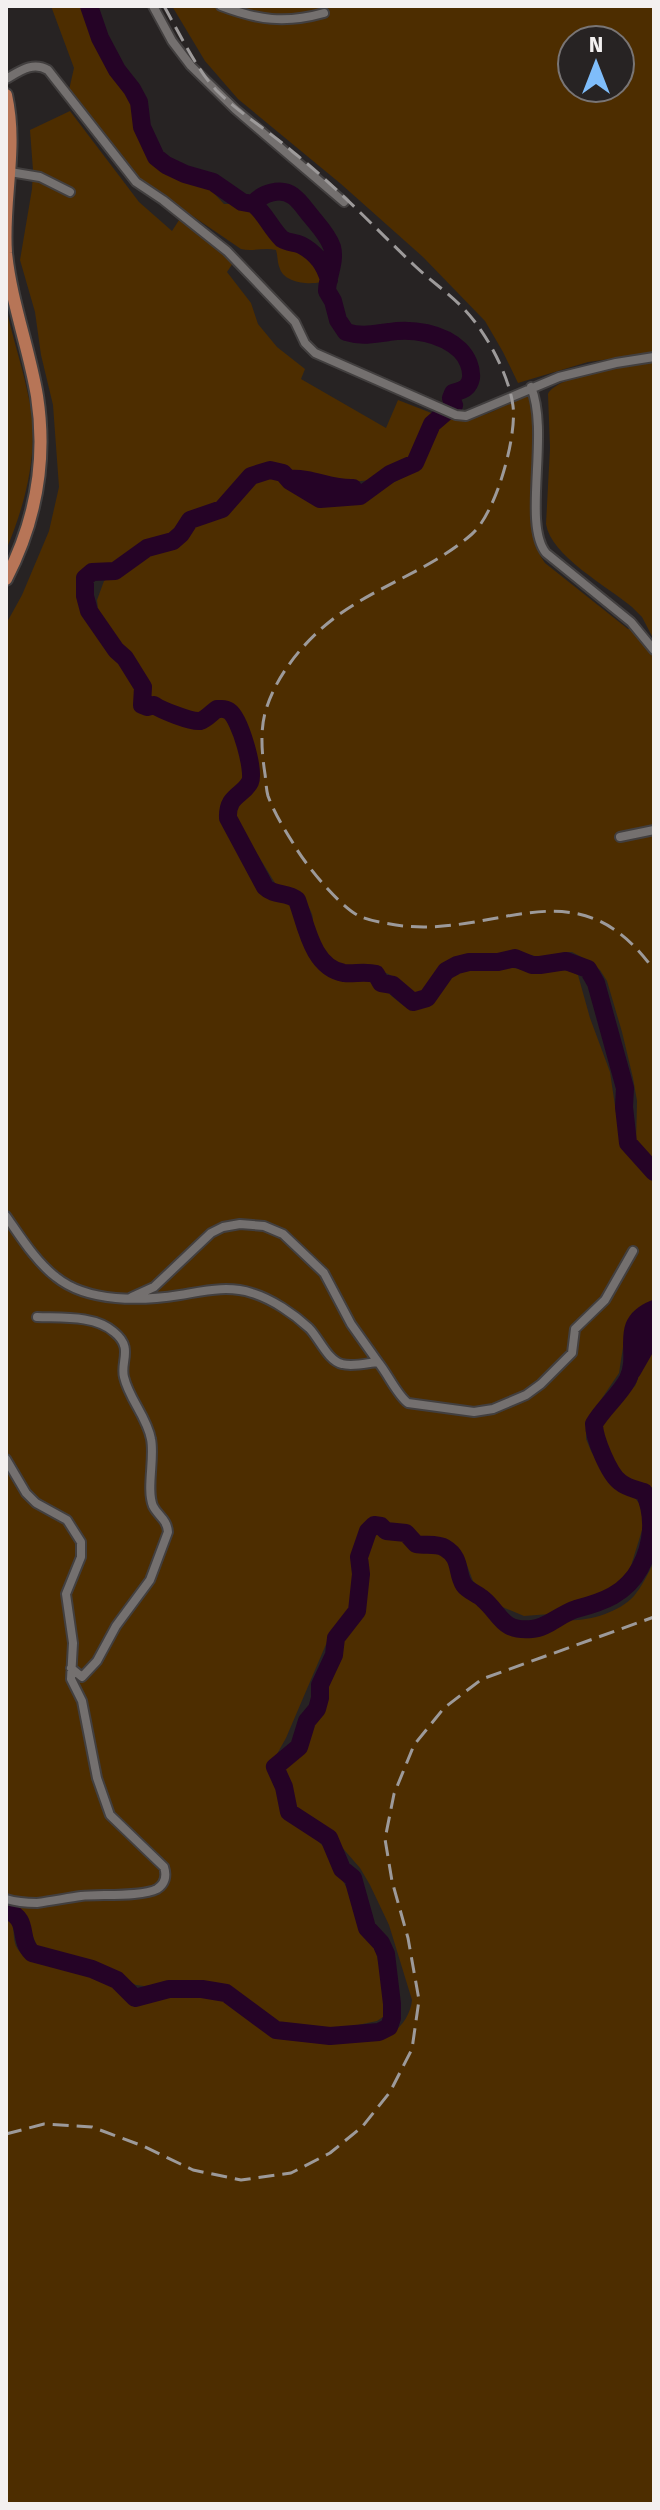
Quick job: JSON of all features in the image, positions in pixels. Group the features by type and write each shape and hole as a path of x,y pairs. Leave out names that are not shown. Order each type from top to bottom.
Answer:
{"main road":[{"path":"6,95 11,140 6,251 11,287 37,395 42,442 33,512 6,579"}],"street":[{"path":"153,6 172,41 201,76 344,202"},
{"path":"221,6 271,20 301,19 324,13"},
{"path":"6,79 28,67 42,66 48,70 136,182 227,251 295,322 309,348 411,396 456,415 472,414 531,387 587,369 654,357"},
{"path":"10,172 40,177 70,192"},
{"path":"531,387 540,424 536,528 540,546 631,622 654,650"},
{"path":"620,837 654,830"},
{"path":"6,1216 22,1240 56,1277 82,1290 126,1299 219,1289 254,1293 306,1325 337,1362 378,1362"},
{"path":"126,1299 154,1287 211,1233 231,1225 264,1226 283,1234 320,1268 351,1324 391,1378 401,1397 414,1405 474,1412 509,1403 541,1384 572,1353 575,1329 605,1300 633,1251"},
{"path":"37,1317 72,1318 95,1323 116,1333 121,1339 127,1358 124,1376 151,1438 152,1504 163,1517 168,1532 150,1580 116,1626 97,1661 82,1677 71,1668"},
{"path":"6,1459 26,1493 36,1503 67,1520 81,1542 81,1557 66,1594 72,1626 71,1679 82,1701 97,1778 110,1815 164,1867 167,1874 157,1889 145,1892 36,1903 6,1899"}],"shaded area":[{"path":"51,6 81,6 88,25 132,100 135,121 148,153 169,171 207,186 224,204 253,207 277,238 315,259 324,272 321,282 292,280 279,267 276,250 241,249 135,177 69,90 74,68"},
{"path":"172,6 654,6 654,353 588,362 518,383 485,321 423,257 238,99 205,61"},
{"path":"70,111 139,202 172,231 181,217 233,263 227,272 251,303 258,324 277,347 305,369 301,379 386,428 398,400 434,414 413,456 370,480 344,483 314,474 292,474 272,467 251,470 221,505 188,516 170,536 144,543 116,563 82,572 80,597 88,619 136,684 139,708 154,710 195,725 221,713 227,714 240,743 246,775 224,808 224,820 262,889 293,902 307,946 328,971 343,977 369,979 413,1009 432,1003 450,978 463,969 506,967 536,972 568,971 578,975 610,1072 620,1140 630,1157 654,1183 654,1299 632,1313 619,1373 588,1419 586,1429 591,1451 611,1485 635,1498 645,1511 630,1569 610,1591 573,1601 550,1614 524,1616 500,1606 473,1581 465,1560 450,1546 420,1538 404,1526 379,1520 368,1522 363,1525 353,1554 350,1608 327,1642 286,1738 272,1763 272,1777 284,1813 323,1846 348,1890 362,1932 375,1948 382,1977 383,2017 334,2030 275,2022 242,1997 218,1987 184,1983 136,1985 97,1966 45,1951 37,1946 24,1914 6,1905 6,624 49,531 59,487 53,405 35,312 20,260 32,189 30,130"},
{"path":"6,307 30,404 33,441 24,497 6,550"},
{"path":"654,361 654,640 642,617 632,607 558,548 546,524 550,448 548,394 554,387 580,376"},
{"path":"530,392 535,435 531,518 537,549 545,563 628,629 633,629 654,654 654,1167 636,1145 637,1101 633,1078 607,981 600,970 572,952 543,958 518,952 469,955 446,967 427,990 412,994 388,974 334,963 315,939 309,907 275,883 235,818 235,805 255,781 258,764 240,713 231,706 221,705 210,708 202,716 196,716 150,700 142,675 99,617 97,600 104,581 142,555 176,543 196,526 219,516 260,476 276,475 316,503 352,503 369,498 418,470 436,428 446,416 480,416"},
{"path":"654,1338 654,1488 627,1482 616,1472 598,1428 604,1414 635,1386"},
{"path":"379,1530 387,1535 402,1535 417,1548 444,1552 453,1563 459,1586 486,1605 495,1622 527,1634 554,1630 562,1620 591,1618 619,1608 634,1596 654,1562 654,2504 6,2504 6,1919 12,1923 17,1949 27,1958 102,1977 119,1986 135,2003 146,2004 162,1995 179,1992 215,1994 234,2003 275,2035 299,2041 365,2041 389,2035 402,2024 412,2000 389,1925 360,1868 319,1826 294,1809 284,1774 307,1738 310,1723 323,1705 327,1677 340,1644 351,1626 363,1615 366,1574 362,1556 372,1533"}],"waterway":[{"path":"89,6 100,38 139,102 142,127 156,157 185,174 213,182 242,202 253,204 266,194 277,192 293,196 332,247 327,291 346,332 368,335 407,331 445,339 465,356 471,374 467,387 453,393 451,398 454,405 432,424 415,463 390,474 360,496 320,499 290,481 283,473 270,470 251,476 222,509 190,520 173,541 147,548 115,571 92,572 85,578 89,611 143,687 142,705 154,705 196,721 203,720 217,709 226,709 233,716 246,745 251,776 247,787 230,805 228,818 265,887 297,900 312,944 324,963 344,973 376,974 381,983 393,985 413,1002 427,998 446,971 469,962 498,962 515,958 532,965 566,961 588,969 596,983 625,1088 628,1143 654,1172"},
{"path":"253,204 282,239 301,245 315,255 329,280"},
{"path":"289,479 353,488"},
{"path":"6,1910 18,1919 32,1953 92,1969 117,1980 135,1998 169,1989 202,1989 226,1993 276,2030 330,2036 379,2032 389,2027 392,2004 386,1954 381,1943 367,1928 353,1878 342,1869 329,1838 289,1812 284,1787 275,1767 299,1747 307,1721 317,1709 320,1685 334,1655 336,1638 357,1611 361,1574 359,1557 368,1531 374,1525 386,1531 406,1533 416,1544 445,1548 454,1556 466,1587 514,1628 543,1626 570,1611 613,1596 634,1577 650,1540 648,1501 644,1492 623,1484 611,1472 599,1446 594,1424 628,1379 636,1322 654,1309"},
{"path":"632,1371 644,1350 654,1313"}],"railway":[{"path":"164,6 195,61 216,90 325,179 470,315 501,366 513,406 512,436 503,474 481,524 445,554 340,613 288,665 265,713 262,736 267,791 276,814 313,872 332,894 359,916 396,925 433,927 534,912 565,912 595,919 625,937 654,970"},
{"path":"6,2134 44,2124 92,2127 143,2146 193,2170 241,2180 291,2173 330,2153 362,2127 390,2092 412,2049 419,2000 385,1839 394,1794 414,1745 444,1708 482,1679 654,1617"}]}
